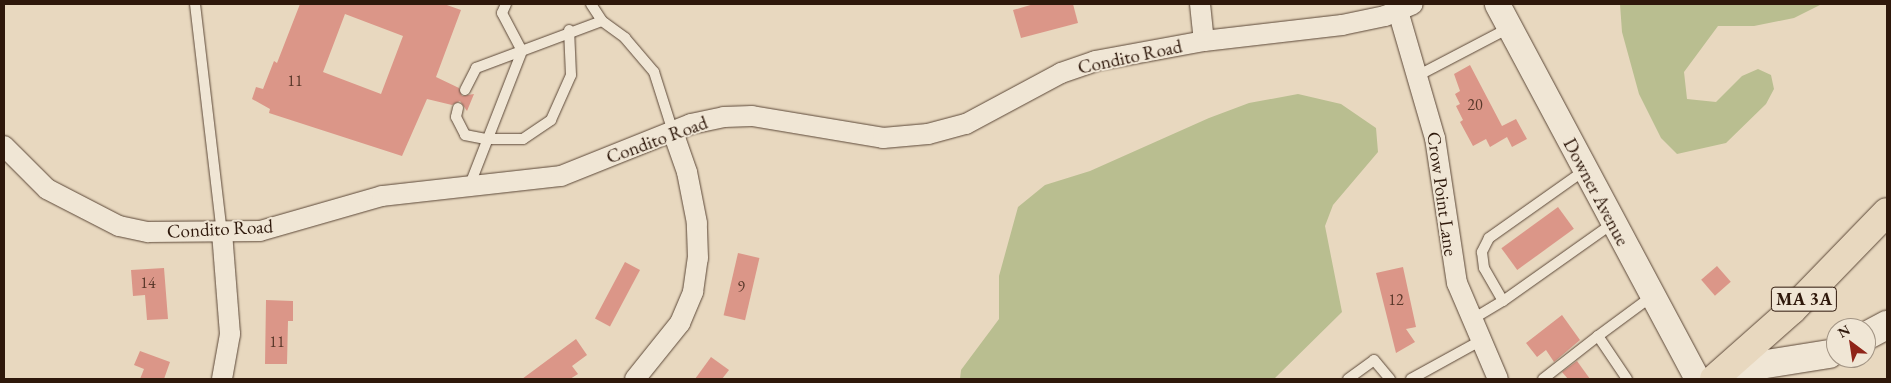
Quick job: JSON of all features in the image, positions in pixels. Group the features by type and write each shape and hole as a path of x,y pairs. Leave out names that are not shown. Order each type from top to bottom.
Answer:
{"main road":[{"name":"MA 3A","path":"1714,379 1792,310 1887,212"},
{"path":"1725,379 1754,366 1826,353"},
{"path":"1783,379 1826,355"}],"street":[{"path":"1200,4 1204,41"},
{"name":"Downer Avenue","path":"1497,4 1697,379"},
{"name":"Condito Road","path":"4,146 47,189 118,226 148,232 222,233 294,223 382,196 561,176 673,132 724,116 752,116 883,138 928,134 966,124 1061,74 1095,61 1204,41 1342,25 1403,6"},
{"name":"Crow Point Lane","path":"1403,6 1435,138 1453,271 1470,320 1498,379"},
{"path":"635,379 680,323 693,292 698,258 698,223 688,172 673,132"},
{"path":"222,233 230,334 222,379"}],"lane":[{"path":"195,4 222,233"},
{"path":"469,187 522,51 502,13 506,4"},
{"path":"591,4 602,21 625,38 654,72 673,132"},
{"path":"465,90 476,68 522,51 569,30 602,21"},
{"path":"1419,75 1509,28"},
{"path":"458,108 456,117 465,135 486,140 523,139 551,120 571,75 569,30"},
{"path":"1503,301 1484,268 1482,252 1489,238 1585,170"},
{"path":"1470,320 1503,301 1613,222"},
{"path":"1543,379 1652,296"},
{"path":"1598,336 1627,379"},
{"path":"1411,379 1480,341"},
{"path":"1348,379 1374,360 1390,379"}],"green space":[{"path":"1620,4 1822,4 1794,18 1754,26 1718,26 1684,72 1687,99 1716,102 1742,76 1758,69 1771,75 1774,89 1766,104 1726,143 1677,154 1661,138 1639,94 1622,32"},
{"path":"1298,94 1341,104 1376,128 1378,152 1333,205 1325,226 1342,312 1274,379 960,379 961,370 999,319 999,276 1018,207 1045,185 1090,171 1209,118 1249,103"}],"building":[{"path":"300,4 444,4 461,10 436,77 459,88 462,96 474,94 467,111 460,101 452,105 427,99 402,156 269,113 270,109 252,99 256,87 263,89 274,61 277,63","holes":["345,14 403,36 381,94 323,72"]},
{"path":"1034,4 1073,4 1078,23 1021,38 1013,10"},
{"path":"1470,65 1502,126 1516,119 1527,139 1512,147 1507,137 1490,147 1486,139 1473,146 1460,122 1463,120 1456,106 1460,104 1455,94 1460,91 1454,74"},
{"path":"1558,207 1574,229 1517,270 1501,248"},
{"path":"738,253 759,258 745,320 724,315"},
{"path":"625,262 640,270 610,326 595,319"},
{"path":"1717,266 1731,282 1715,296 1701,280"},
{"path":"1403,267 1416,327 1406,329 1415,342 1396,353 1376,273"},
{"path":"164,268 168,319 147,320 145,295 133,296 131,270"},
{"path":"266,300 293,301 293,321 288,321 287,364 265,364"},
{"path":"1562,315 1580,340 1554,362 1546,350 1537,357 1526,343"},
{"path":"576,339 587,355 572,366 578,374 570,379 522,379"},
{"path":"140,351 170,362 164,379 140,379 144,369 134,365"},
{"path":"711,357 729,370 722,379 695,379"},
{"path":"1577,361 1590,379 1568,379 1562,372"}]}
